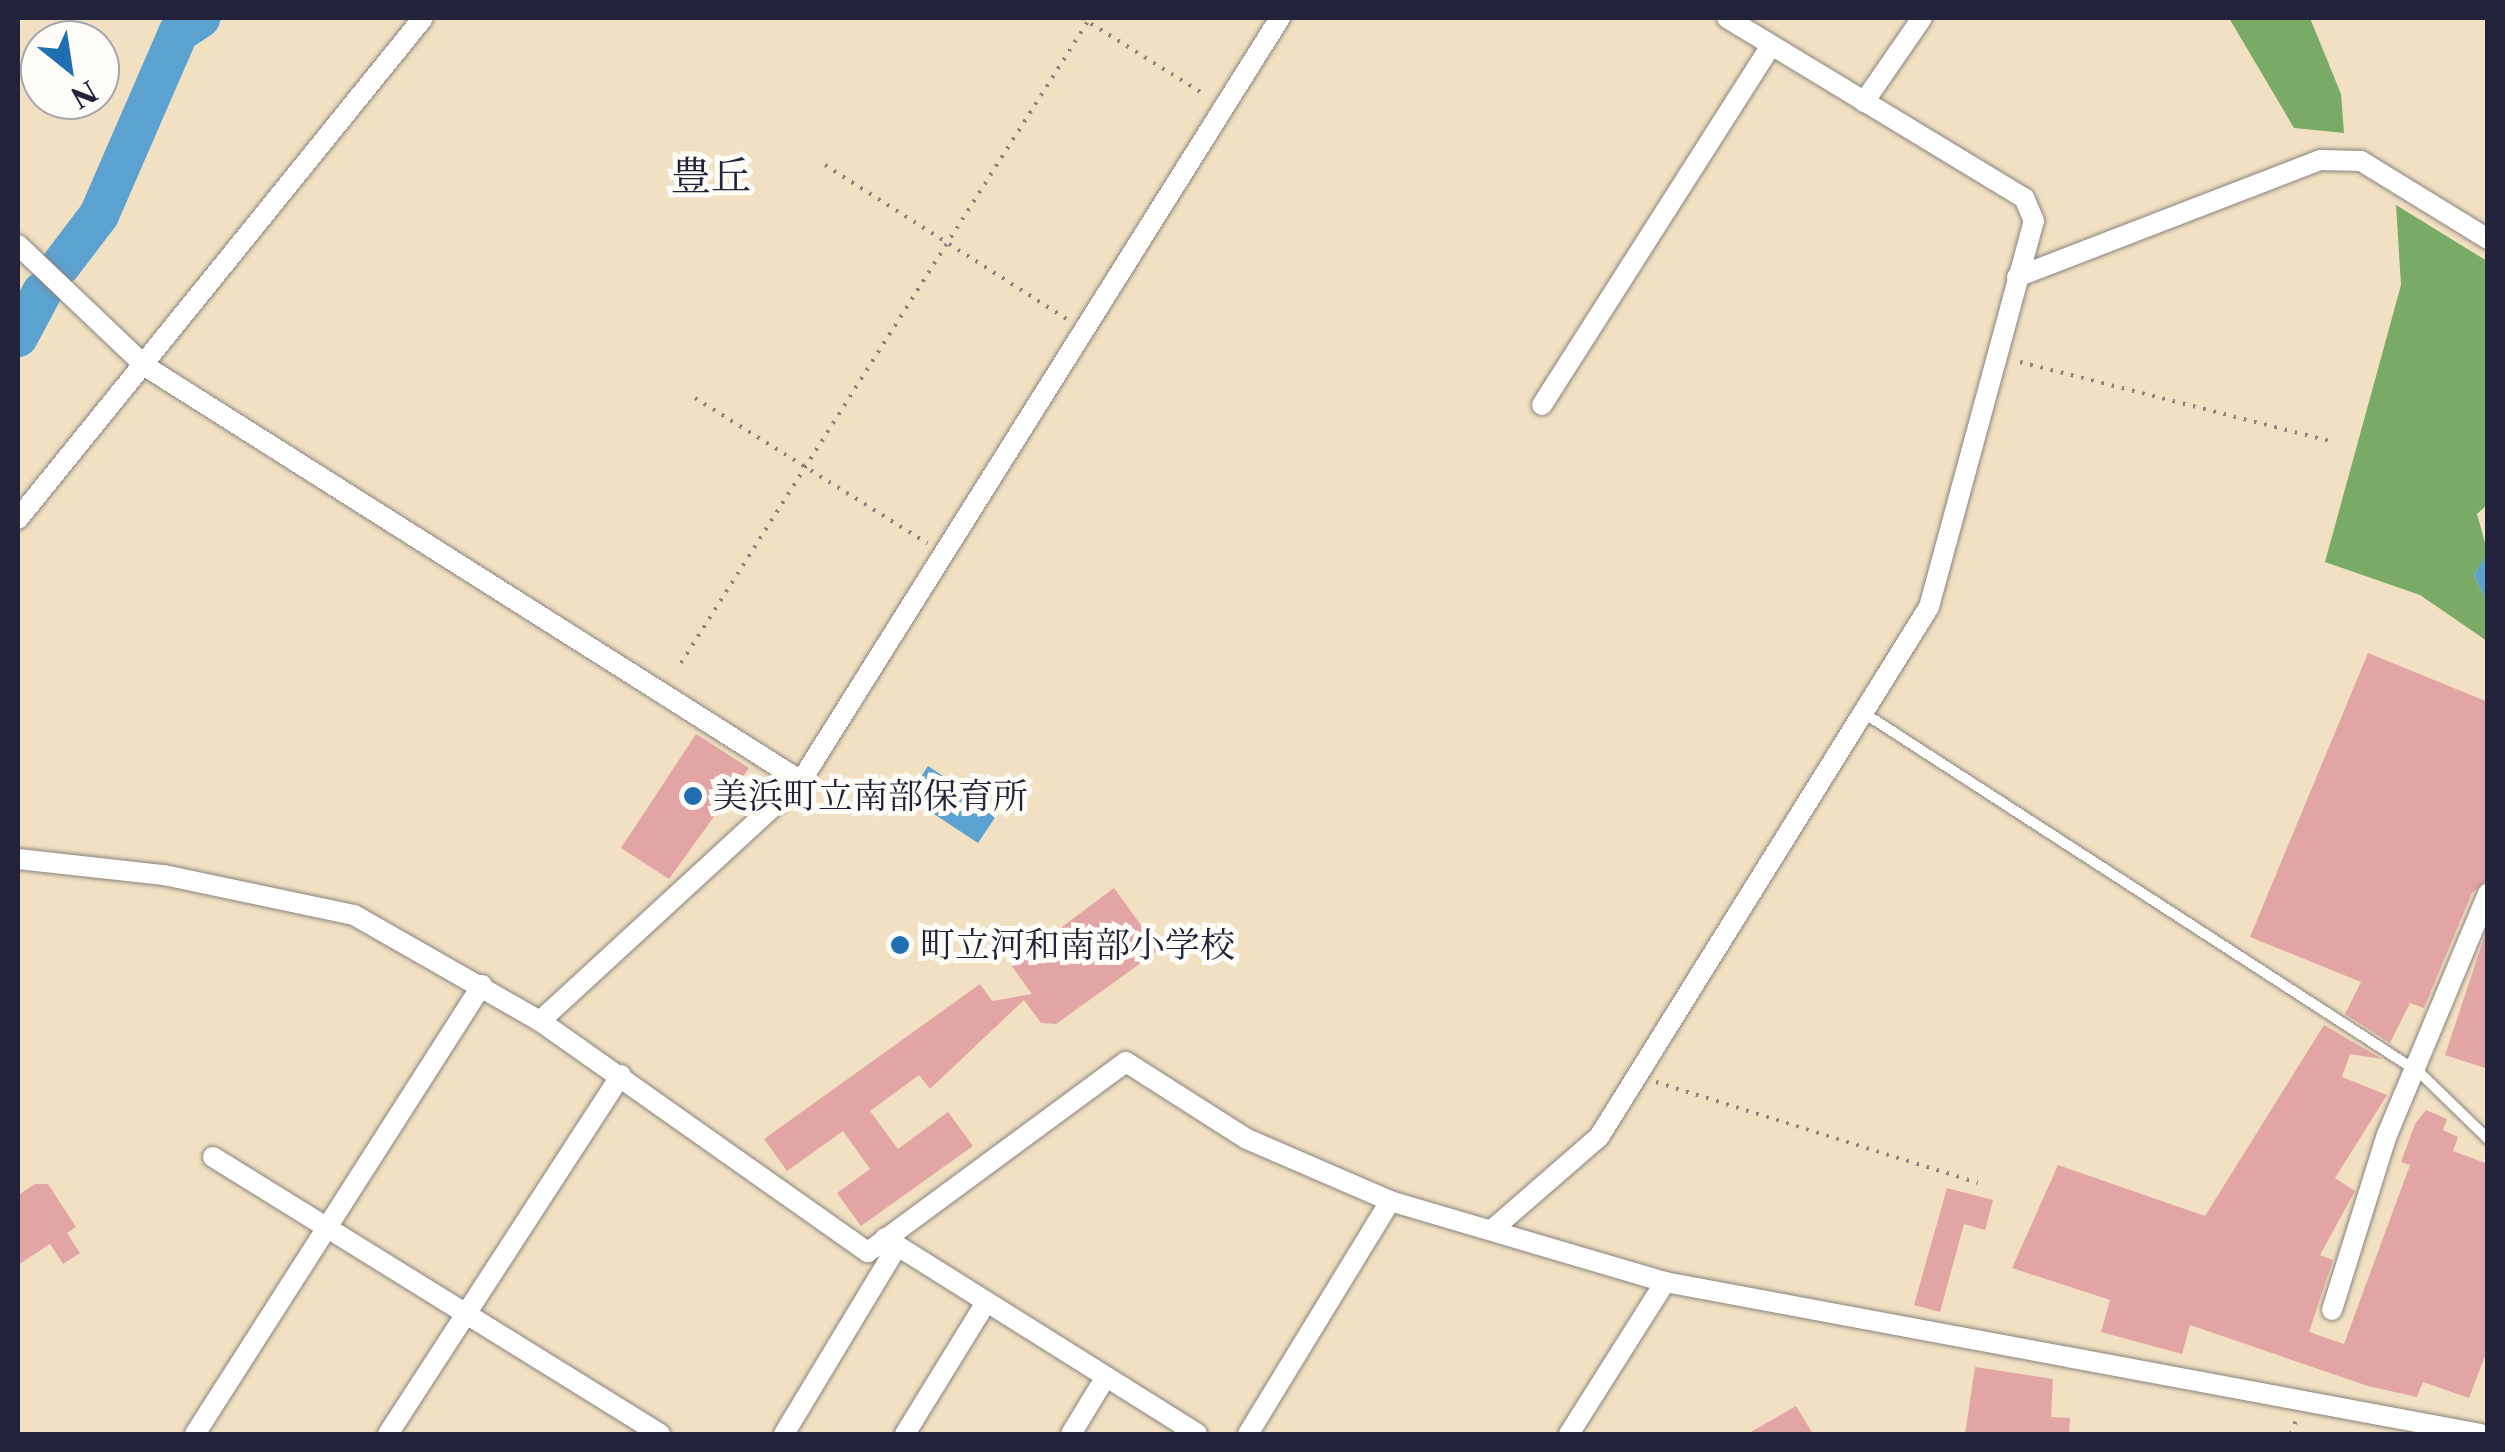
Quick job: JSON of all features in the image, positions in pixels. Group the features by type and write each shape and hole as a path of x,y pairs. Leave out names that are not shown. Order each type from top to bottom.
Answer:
{"street":[{"path":"18,519 146,366 424,18"},
{"path":"540,1021 801,781 1280,18"},
{"path":"1493,1230 1599,1137 1868,715 1929,607 2034,222 2024,198 1727,18"},
{"path":"1864,102 1922,18"},
{"path":"1542,405 1770,46"},
{"path":"2017,277 2320,160 2361,161 2488,239"},
{"path":"18,245 146,366 801,781"},
{"path":"18,859 164,875 354,915 482,984 540,1021 868,1252 890,1243 1126,1062 1247,1139 1390,1201 1664,1282 2481,1434"},
{"path":"2332,1310 2387,1135 2420,1073 2488,893"},
{"path":"195,1434 482,984"},
{"path":"388,1434 464,1311 621,1075"},
{"path":"212,1156 660,1434"},
{"path":"1248,1434 1390,1201"},
{"path":"890,1243 1198,1434"},
{"path":"784,1434 890,1243"},
{"path":"1569,1434 1664,1282"},
{"path":"905,1434 984,1304"},
{"path":"1071,1434 1105,1378"}],"lane":[{"path":"1868,715 2420,1073 2488,1139"}],"path":[{"path":"681,663 1087,19 1223,107"},
{"path":"825,165 1084,329"},
{"path":"1996,356 2330,441"},
{"path":"696,398 944,553"},
{"path":"1638,1076 1978,1183"}],"green space":[{"path":"2229,18 2310,18 2341,94 2344,133 2294,128"},
{"path":"2396,205 2487,261 2488,504 2477,514 2488,554 2474,575 2487,602 2487,641 2420,595 2325,562 2401,285"}],"water":[{"path":"2487,554 2488,602 2474,575"},
{"path":"928,766 998,813 978,843 908,797"}],"building":[{"path":"2368,653 2488,702 2488,879 2472,893 2424,1008 2410,1003 2390,1043 2345,1014 2361,982 2250,937"},
{"name":"美浜町立南部保育所","path":"696,734 749,768 669,879 621,848"},
{"path":"1114,888 1159,950 1056,1024 1041,1023 1024,1000 930,1089 919,1075 870,1111 898,1149 948,1112 973,1146 861,1226 837,1193 870,1169 843,1131 787,1171 764,1139 980,984 992,1001 1032,994 1011,965"},
{"path":"2488,935 2488,1069 2445,1055"},
{"path":"2324,1025 2382,1059 2350,1054 2342,1077 2387,1095 2335,1178 2355,1191 2320,1255 2333,1260 2309,1332 2344,1344 2410,1165 2401,1162 2415,1124 2426,1110 2447,1119 2443,1130 2458,1137 2453,1151 2488,1164 2488,1348 2469,1398 2423,1382 2417,1397 2368,1386 2190,1325 2182,1354 2101,1332 2110,1300 2012,1268 2058,1165 2205,1216"},
{"path":"35,1184 48,1184 76,1227 67,1233 80,1253 63,1264 50,1244 18,1265 18,1195"},
{"path":"1947,1188 1993,1200 1985,1230 1964,1224 1940,1312 1914,1305"},
{"path":"1975,1367 2053,1379 2051,1417 2070,1418 2069,1434 1965,1434"},
{"path":"1796,1406 1813,1434 1747,1434"}],"waterway":[{"path":"61,265 99,215 178,33 200,18"},
{"path":"18,337 42,292"}],"place":[{"name":"美浜町立南部保育所","path":"693,796"},
{"name":"町立河和南部小学校","path":"900,945"}],"district":[{"name":"豊丘","path":"711,176"}]}
